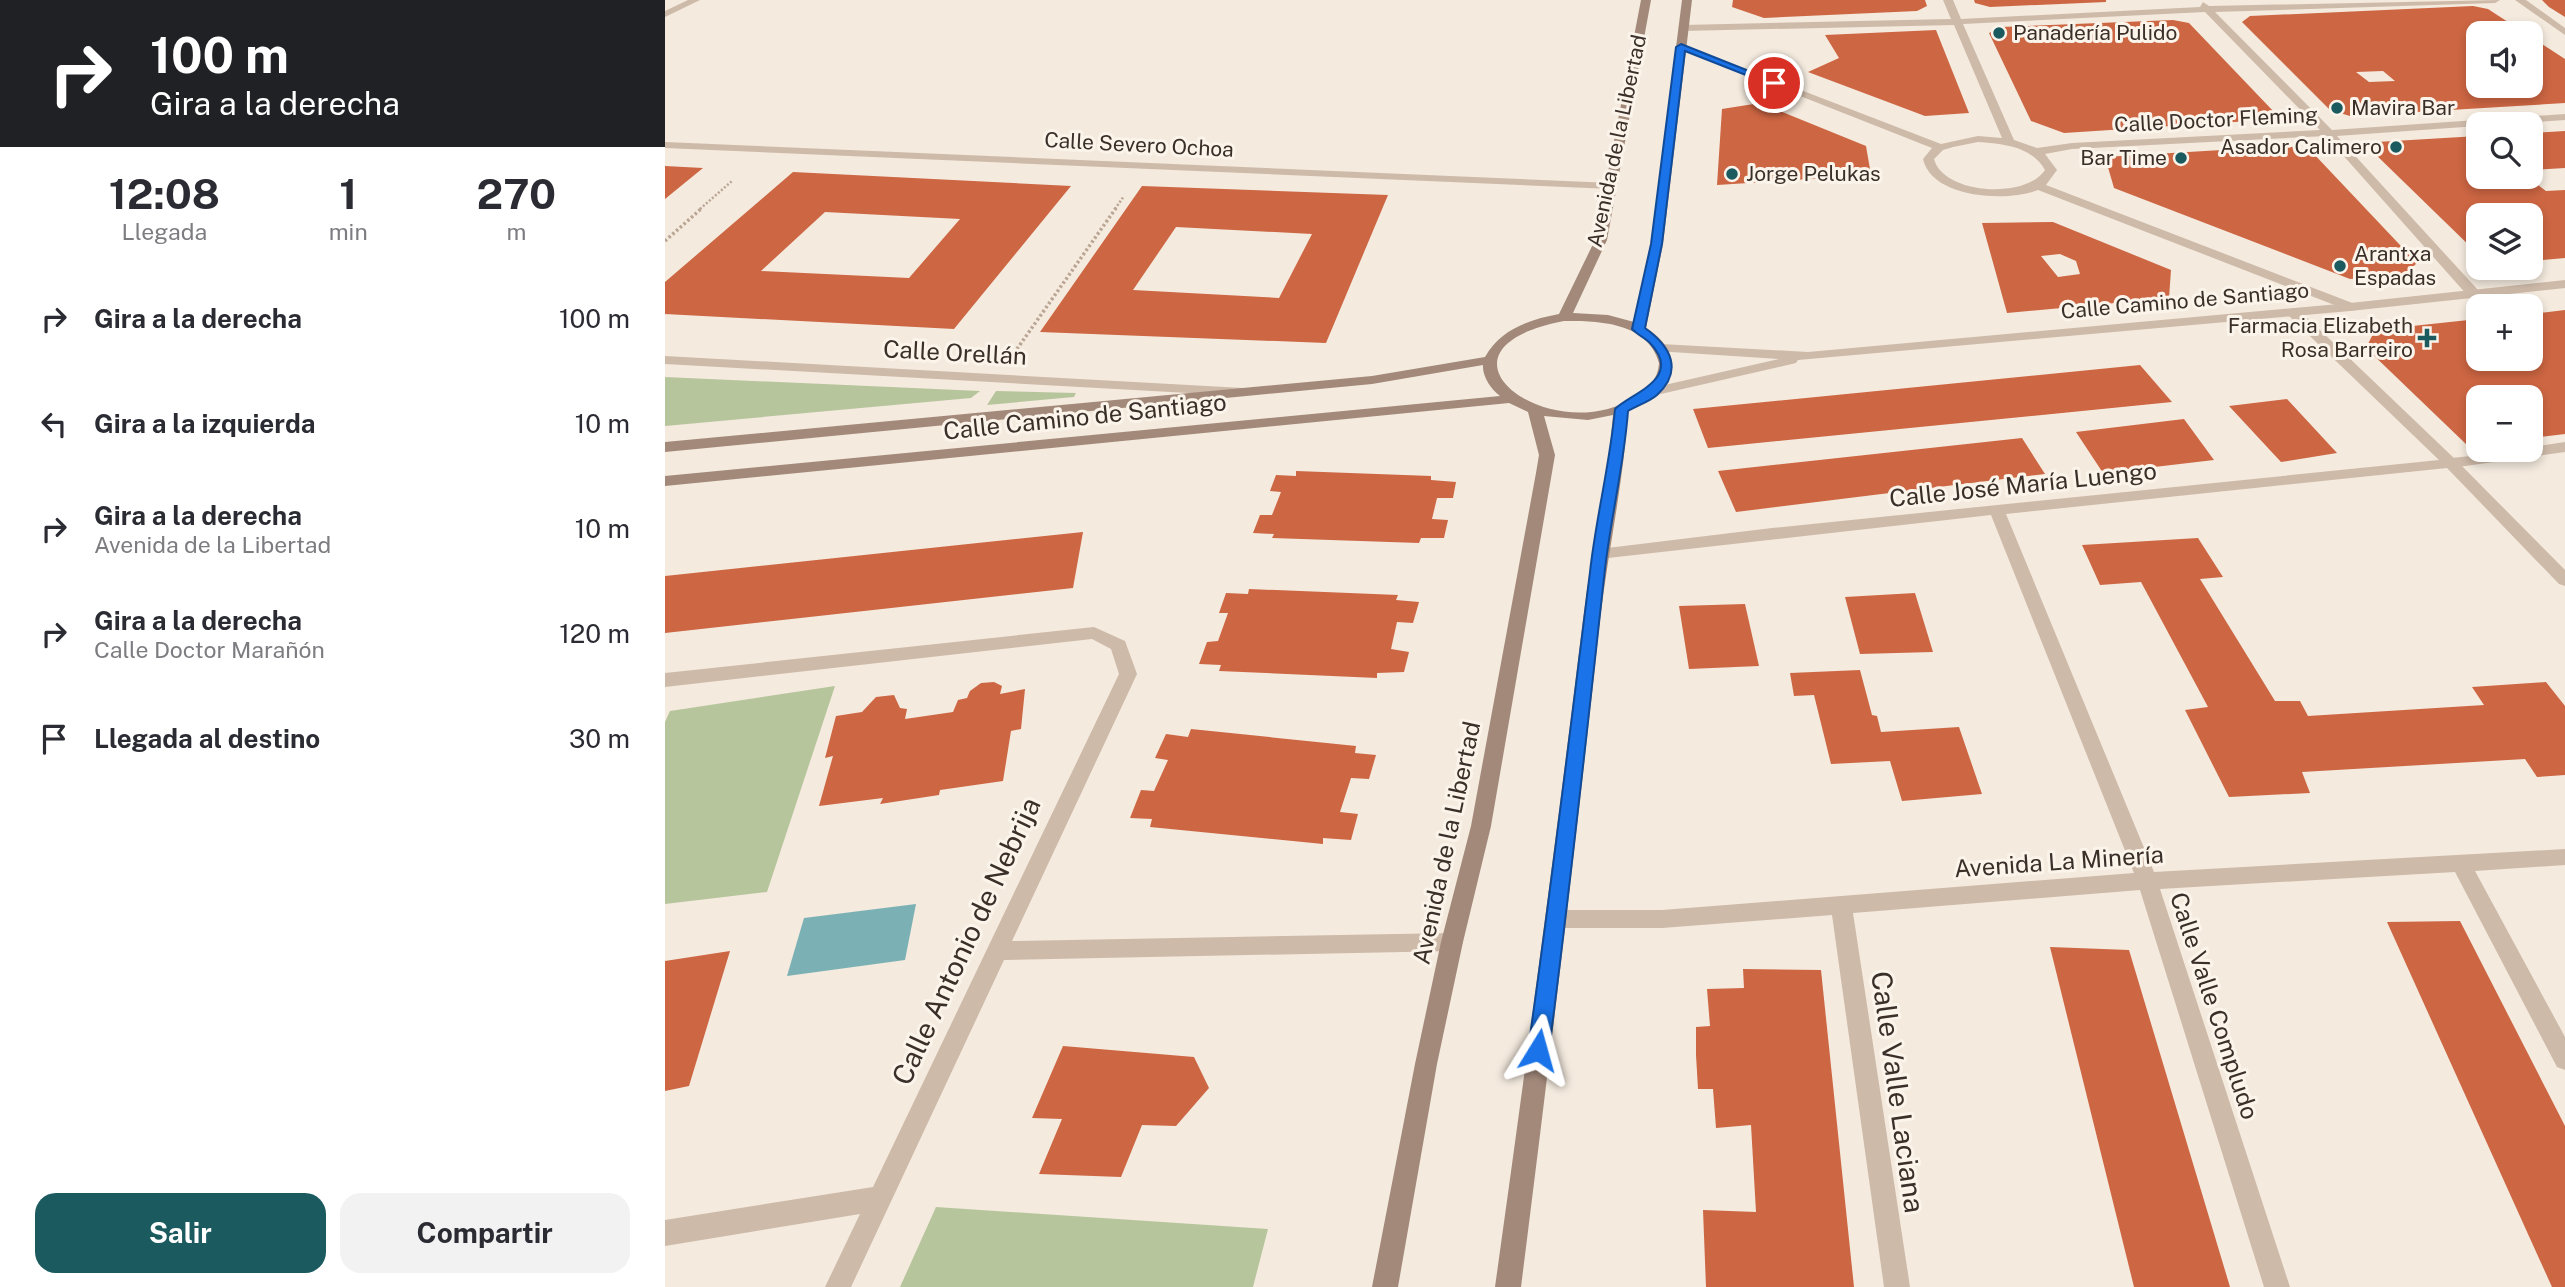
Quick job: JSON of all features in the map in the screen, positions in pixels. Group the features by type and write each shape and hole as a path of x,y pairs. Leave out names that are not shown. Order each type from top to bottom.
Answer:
{"main road":[{"name":"Avenida de la Libertad","path":"1564,317 1601,240 1646,0"},
{"name":"Avenida de la Libertad","path":"1639,329 1657,244 1687,0"},
{"path":"1564,317 1598,317 1639,329 1661,348 1667,364 1665,374 1652,392 1621,409 1573,416 1535,411 1510,399 1492,382 1489,360 1495,349 1515,331 1564,317"},
{"name":"Calle Camino de Santiago","path":"665,447 1372,380 1489,360"},
{"name":"Calle Camino de Santiago","path":"665,481 1510,399"},
{"path":"1508,1287 1557,919 1599,554 1618,453 1621,409"},
{"name":"Avenida de la Libertad","path":"1385,1287 1426,1063 1481,826 1547,455 1535,411"}],"street":[{"path":"668,0 693,1"},
{"path":"1948,0 2008,142"},
{"path":"2199,0 2329,133 2473,293"},
{"path":"1683,28 1747,29 1957,22 2495,0"},
{"path":"2519,0 2565,32"},
{"path":"665,14 693,1"},
{"path":"1681,47 1940,147"},
{"name":"Calle Doctor Fleming","path":"2036,152 2072,146 2329,133 2565,117"},
{"path":"1963,140 2008,142 2036,152 2047,161 2051,170 2048,179 2039,186 2007,193 1971,190 1954,184 1932,169 1929,161 1932,153 1940,147 1963,140"},
{"name":"Calle Severo Ochoa","path":"665,145 1612,186"},
{"path":"2039,186 2350,307"},
{"name":"Calle Camino de Santiago","path":"1652,392 1808,356 2350,307 2565,284"},
{"path":"2293,312 2451,463 2565,580"},
{"name":"Calle Camino de Santiago","path":"1661,348 1808,356"},
{"name":"Calle Orellán","path":"665,360 1244,391"},
{"name":"Calle José María Luengo","path":"1599,554 1772,533 2451,463 2565,447"},
{"name":"Calle Valle Compludo","path":"1997,511 2147,881 2277,1287"},
{"name":"Calle Antonio de Nebrija","path":"665,680 1094,633 1119,645 1128,674 838,1287"},
{"name":"Avenida La Minería","path":"1557,919 1662,919 2147,881 2565,857"},
{"path":"2461,864 2565,1059"},
{"name":"Calle Valle Laciana","path":"1841,905 1897,1287"},
{"path":"995,951 1452,942"},
{"path":"665,1233 880,1198"}],"path":[{"path":"665,241 768,148"},
{"path":"1004,379 1019,344 1147,164"}],"green space":[{"path":"665,377 980,391 971,398 665,426"},
{"path":"996,391 1076,393 1074,397 987,405"},
{"path":"835,686 767,892 665,904 665,722 670,711"},
{"path":"936,1207 1268,1229 1253,1287 900,1287"}],"water":[{"path":"916,904 905,960 787,976 804,918"}],"building":[{"path":"1733,0 1925,0 1927,6 1917,11 1764,18 1732,7"},
{"path":"1974,0 2106,2 1990,7 1975,3"},
{"path":"2542,0 2565,0 2565,17 2549,7"},
{"path":"2473,6 2488,9 2506,21 2466,21 2466,98 2543,98 2543,45 2565,59 2565,103 2350,116 2330,110 2242,22 2250,16","holes":["2383,71 2395,81 2369,82 2356,72"]},
{"path":"2173,20 2189,23 2275,113 2265,120 2064,133 2031,121 1989,33 2001,27"},
{"path":"1936,30 1969,113 1925,116 1808,72 1839,58 1825,35"},
{"path":"1760,103 1866,146 1871,175 1717,185 1722,109"},
{"path":"2565,131 2565,168 2543,169 2543,132"},
{"path":"2466,137 2466,189 2565,190 2565,258 2543,260 2543,203 2466,203 2466,242 2371,150 2377,142"},
{"path":"2288,146 2312,152 2417,263 2404,275 2350,279 2114,188 2105,157"},
{"path":"665,166 703,168 665,199"},
{"path":"793,172 1071,186 954,329 665,314 665,282","holes":["825,212 960,219 909,278 761,271"]},
{"path":"1142,186 1388,195 1326,343 1040,332","holes":["1176,227 1312,234 1279,298 1133,290"]},
{"path":"2053,222 2171,270 2169,298 2007,313 1982,223","holes":["2060,254 2076,261 2080,274 2058,277 2041,256"]},
{"path":"2565,310 2565,434 2543,437 2543,385 2466,385 2466,444 2366,348 2375,330 2466,320 2466,371 2543,371 2543,313"},
{"path":"2140,365 2172,402 1708,448 1693,409"},
{"path":"2287,399 2337,453 2281,462 2229,406"},
{"path":"2184,419 2214,460 2103,473 2076,432"},
{"path":"2022,438 2045,474 1736,512 1718,471"},
{"path":"1296,471 1431,476 1431,480 1456,482 1453,498 1437,498 1432,519 1448,520 1444,538 1421,538 1419,543 1272,538 1274,534 1253,533 1260,515 1272,515 1281,492 1270,491 1276,475 1296,476"},
{"path":"1083,532 1073,588 665,633 665,576"},
{"path":"2198,538 2223,577 2200,579 2275,701 2300,701 2308,716 2484,705 2472,687 2546,682 2565,706 2565,775 2537,777 2525,759 2302,772 2310,793 2229,797 2185,710 2208,707 2141,582 2100,585 2082,545"},
{"path":"1249,589 1398,595 1396,600 1419,602 1413,623 1397,622 1391,649 1409,652 1404,672 1377,673 1377,678 1219,671 1221,665 1199,664 1207,642 1218,641 1228,613 1219,613 1226,593 1248,594"},
{"path":"1915,593 1933,652 1860,654 1845,597"},
{"path":"1745,604 1759,666 1689,669 1679,606"},
{"path":"1860,670 1872,715 1877,716 1881,732 1959,727 1982,794 1902,801 1890,761 1831,764 1814,695 1794,696 1790,673"},
{"path":"994,682 1002,686 1000,694 1025,689 1021,729 1011,731 1003,781 940,790 939,795 880,804 883,798 819,806 833,756 825,758 836,716 862,712 876,697 894,695 900,708 907,709 905,719 953,712 958,700 967,698 970,691 981,683"},
{"path":"1191,729 1356,746 1355,753 1376,755 1369,779 1351,778 1340,812 1358,814 1351,840 1323,838 1323,844 1150,827 1152,819 1130,818 1141,790 1154,791 1168,760 1155,758 1166,734 1188,737"},
{"path":"2460,921 2565,1126 2565,1287 2552,1287 2387,922"},
{"path":"2050,947 2129,950 2230,1287 2134,1287"},
{"path":"730,951 689,1086 665,1091 665,961"},
{"path":"1743,969 1821,970 1854,1287 1706,1287 1703,1210 1756,1212 1751,1125 1716,1128 1713,1089 1698,1089 1696,1055 1696,1027 1710,1026 1707,989 1744,988"},
{"path":"1063,1046 1194,1057 1209,1088 1176,1126 1142,1125 1121,1177 1039,1174 1062,1119 1032,1118"}],"place":[{"name":"Panadería Pulido","path":"1999,33"},
{"name":"Mavira Bar","path":"2337,108"},
{"name":"Asador Calimero","path":"2396,147"},
{"name":"Bar Time","path":"2181,158"},
{"name":"Jorge Pelukas","path":"1732,174"},
{"name":"Arantxa Espadas","path":"2340,266"},
{"name":"Farmacia Elizabeth Rosa Barreiro","path":"2427,338"}],"route":[{"path":"1538,1050 1557,919 1599,554 1618,453 1621,409 1652,392 1665,374 1667,364 1657,342 1639,329 1657,244 1681,47 1774,83"}]}
